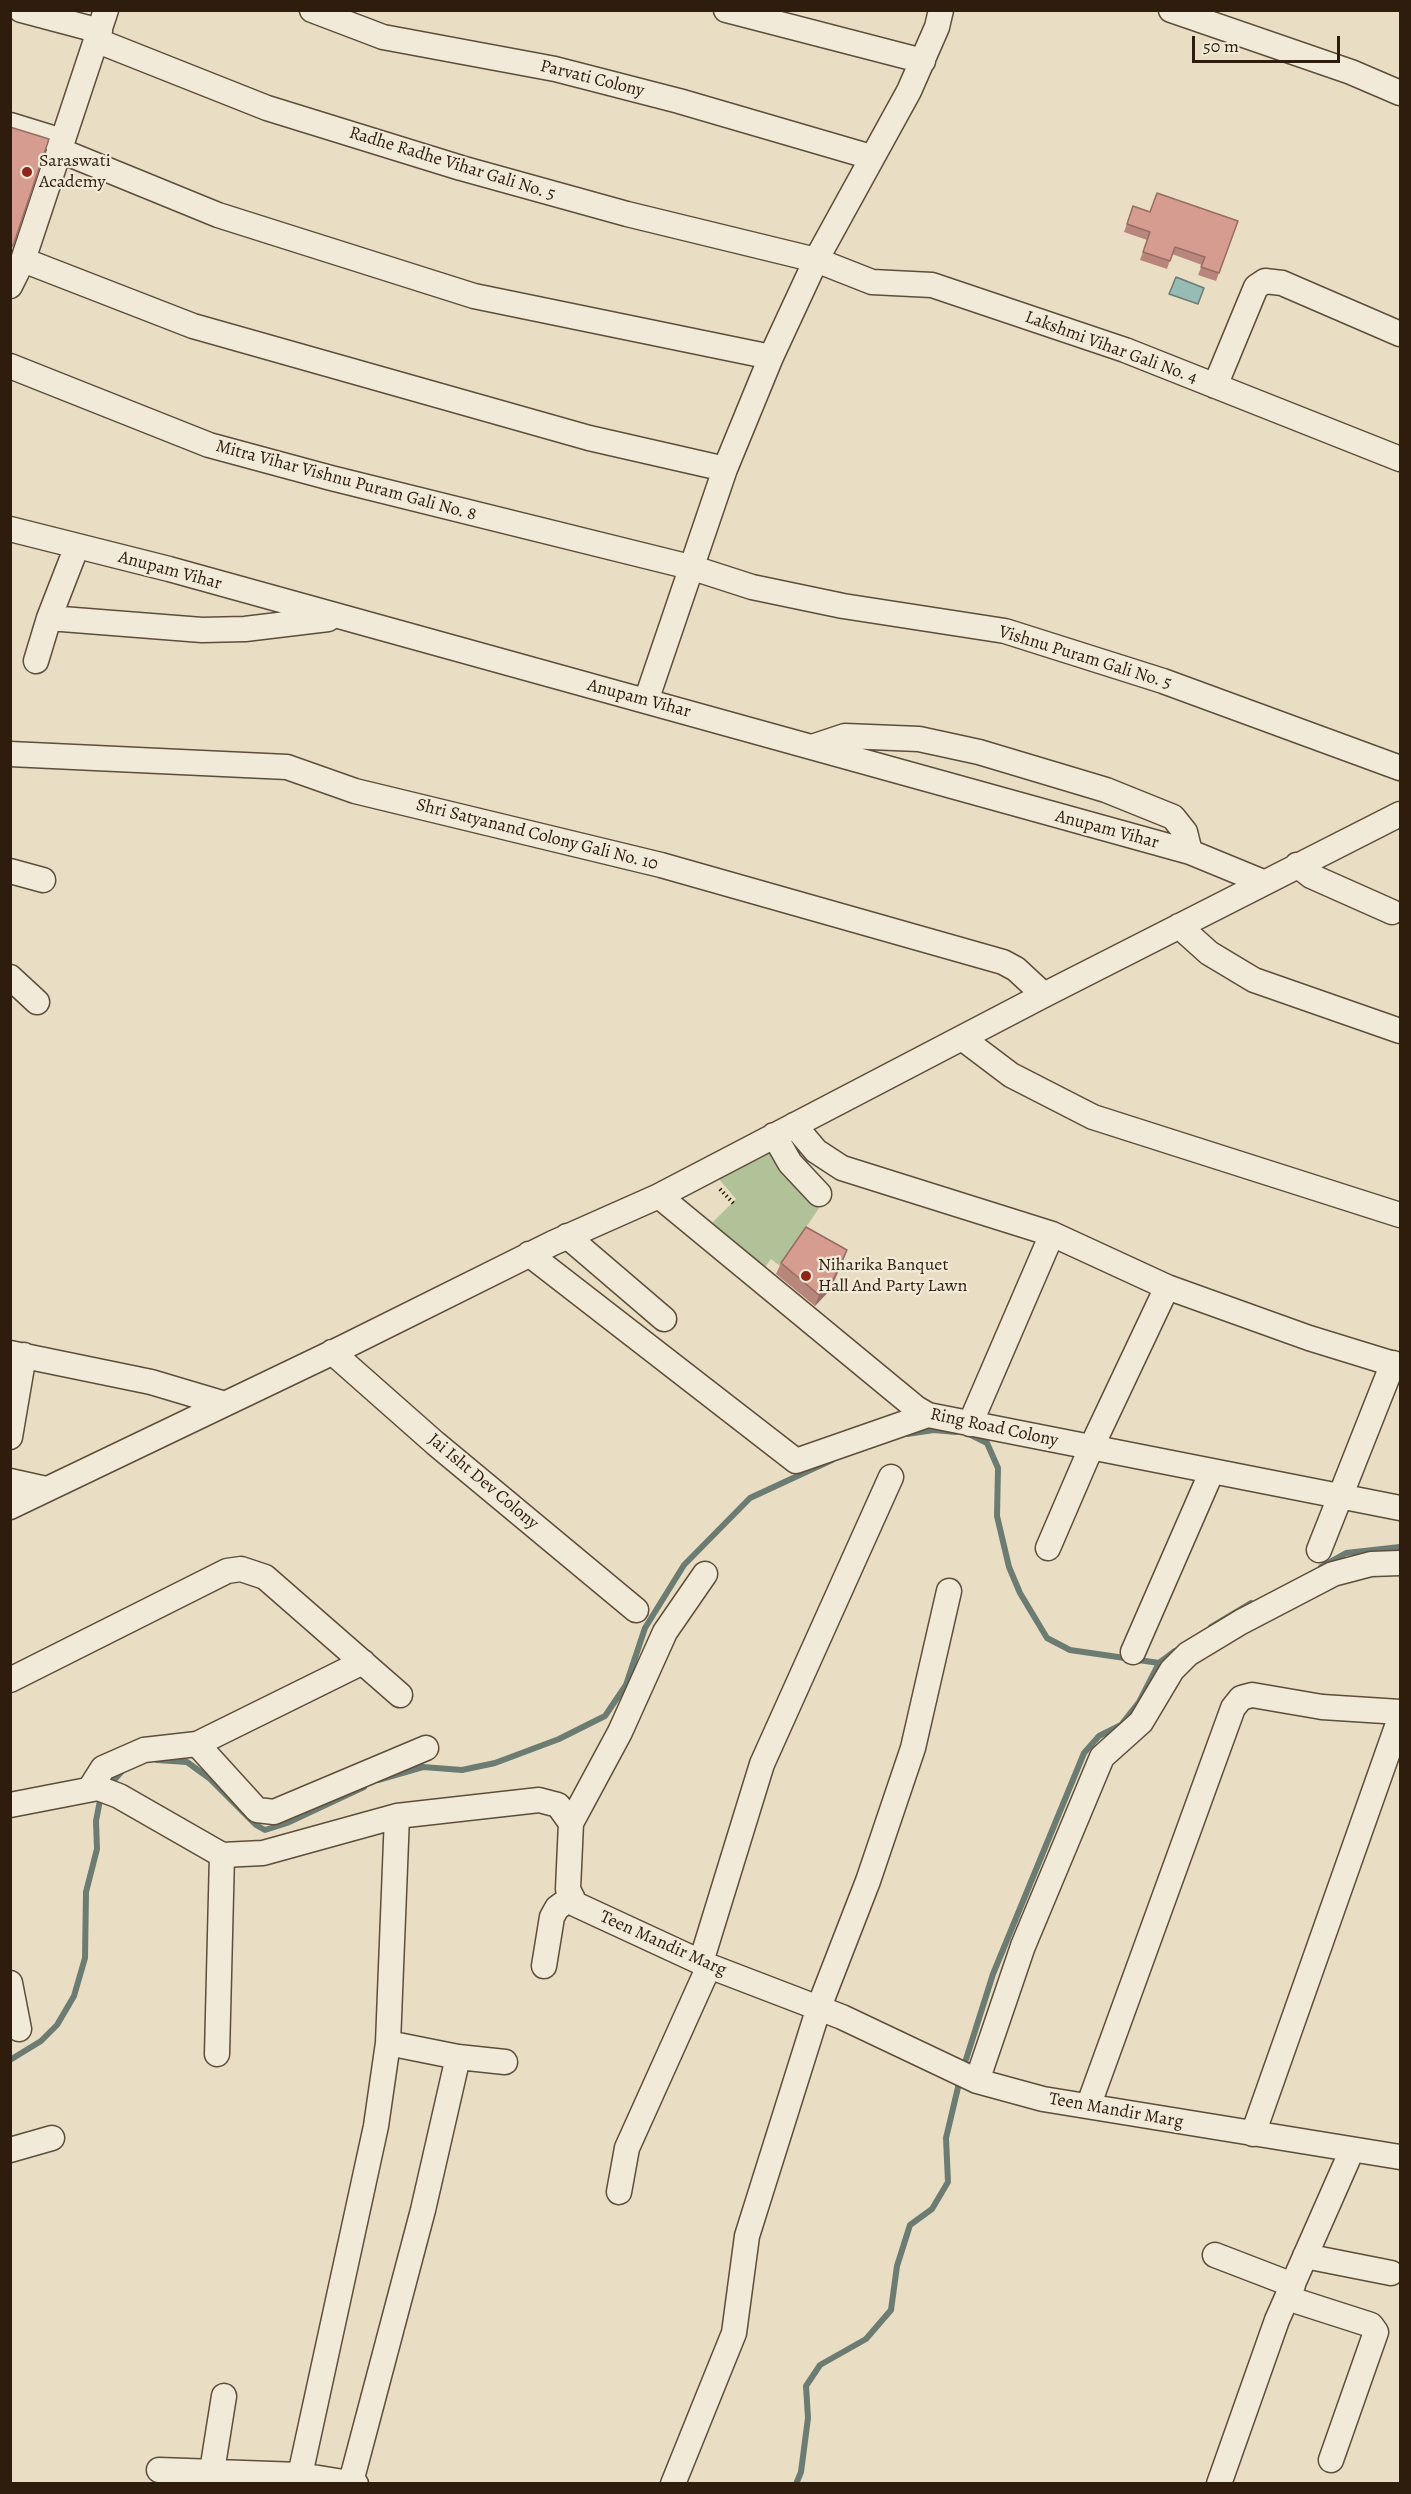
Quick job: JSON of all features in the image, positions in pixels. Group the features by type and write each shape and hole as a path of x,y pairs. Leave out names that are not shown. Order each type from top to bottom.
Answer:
{"street":[{"name":"Radhe Radhe Vihar Gali No. 5","path":"21,10 101,27 267,108 450,164 627,214 816,260"},
{"name":"Parvati Colony","path":"312,10 382,37 555,69 679,100 871,157"},
{"path":"726,10 922,61"},
{"path":"646,701 725,469 771,357 816,260 909,91 937,27 941,10"},
{"path":"1171,10 1351,72 1401,93"},
{"path":"10,286 23,260 101,27"},
{"path":"10,125 61,145 218,215 474,296 771,357"},
{"path":"23,260 193,326 589,438 725,469"},
{"name":"Lakshmi Vihar Gali No. 4","path":"816,260 872,282 932,285 1125,350 1401,459"},
{"path":"1215,386 1257,288 1265,281 1282,283 1401,334"},
{"name":"Mitra Vihar Vishnu Puram Gali No. 8","path":"10,366 209,445 424,502 690,567"},
{"name":"Anupam Vihar","path":"10,529 646,701 969,793 1190,852 1263,882"},
{"path":"36,661 49,618 77,546"},
{"name":"Vishnu Puram Gali No. 5","path":"690,567 752,587 843,606 1005,631 1163,681 1401,768"},
{"path":"49,618 202,630 245,629 339,618"},
{"path":"813,747 845,736 919,739 979,752 1106,790 1173,817 1185,832 1190,852"},
{"name":"Shri Satyanand Colony Gali No. 10","path":"10,754 287,767 355,791 661,865 1003,962 1016,969 1044,995"},
{"path":"10,1507 529,1254 660,1196 1263,882 1401,814"},
{"path":"1297,865 1311,876 1392,912"},
{"path":"10,871 43,880"},
{"path":"1179,926 1209,953 1254,980 1401,1031"},
{"path":"10,978 37,1002"},
{"path":"962,1038 1011,1075 1093,1117 1401,1215"},
{"path":"784,1130 790,1163 809,1186 819,1194"},
{"path":"784,1130 842,1168 1052,1234 1167,1287 1309,1338 1397,1364 1340,1495 1319,1550"},
{"name":"Ring Road Colony","path":"660,1196 916,1408 928,1415 1401,1508"},
{"path":"970,1424 1052,1234"},
{"path":"567,1236 664,1319"},
{"path":"529,1254 796,1461 928,1415"},
{"path":"1048,1548 1091,1448 1167,1287"},
{"name":"Jai Isht Dev Colony","path":"332,1352 435,1443 636,1610"},
{"path":"10,1437 17,1354 151,1382 225,1404"},
{"path":"1133,1652 1212,1471"},
{"path":"619,2192 627,2148 705,1964 762,1764 891,1477"},
{"path":"10,1481 46,1489"},
{"path":"968,2077 1102,1757 1141,1722 1172,1670 1188,1654 1333,1574 1371,1564 1401,1563"},
{"path":"10,1680 227,1571 241,1569 265,1577 400,1695"},
{"path":"544,1966 552,1917 557,1908 572,1897 568,1889 571,1823 620,1732 665,1632 705,1574"},
{"path":"672,2484 734,2333 747,2236 819,2007 868,1881 912,1748 949,1591"},
{"path":"102,1790 103,1768 144,1750 197,1744 363,1662"},
{"path":"1089,2104 1233,1708 1241,1698 1252,1695 1322,1707 1401,1712"},
{"path":"1253,2134 1401,1718"},
{"path":"197,1744 257,1810 274,1812 426,1748"},
{"path":"10,1804 102,1790 222,1855 263,1853 397,1816 539,1800 558,1805 571,1823"},
{"path":"300,2475 376,2126 388,2043 397,1816"},
{"path":"217,2054 222,1855"},
{"name":"Teen Mandir Marg","path":"572,1897 575,1904 705,1964 819,2007 968,2077 1043,2099 1089,2104 1253,2134 1401,2157"},
{"path":"10,1983 19,2029"},
{"path":"388,2043 458,2057 505,2062"},
{"path":"159,2470 300,2475 354,2483 420,2222 458,2057"},
{"path":"10,2150 52,2138"},
{"path":"1219,2484 1290,2291 1352,2150"},
{"path":"1215,2254 1290,2291 1371,2325 1376,2332 1331,2460"},
{"path":"1305,2256 1391,2273"},
{"path":"212,2471 224,2396"}],"green space":[{"path":"775,1150 790,1181 819,1208 780,1266 771,1259 763,1270 710,1225 736,1199 719,1179"}],"water":[{"path":"1176,277 1204,288 1198,304 1169,294"}],"building":[{"path":"10,127 49,139 10,250"},
{"path":"1157,193 1238,221 1219,273 1201,267 1205,257 1175,247 1170,261 1143,252 1150,232 1127,224 1133,206 1150,212"},
{"name":"Niharika Banquet Hall And Party Lawn","path":"806,1227 847,1250 834,1278 819,1295 781,1263"}],"waterway":[{"path":"907,1434 934,1430 956,1432"},
{"path":"969,1434 987,1443 998,1468 997,1516 1009,1567 1020,1593 1047,1638 1070,1650 1159,1663 1175,1651"},
{"path":"378,1780 423,1767 462,1770 495,1763 559,1739 605,1716 626,1685 645,1628 684,1565 750,1498 832,1460"},
{"path":"1321,1567 1346,1553 1400,1547"},
{"path":"1211,1627 1251,1603"},
{"path":"963,2069 993,1974 1084,1753 1099,1736 1121,1725 1139,1702 1159,1663"},
{"path":"157,1760 187,1762 209,1778 256,1825 265,1830 287,1823 364,1787"},
{"path":"108,1787 123,1770"},
{"path":"10,2060 41,2041 57,2025 74,1996 85,1958 86,1892 97,1849 96,1821 101,1795"},
{"path":"796,2484 801,2472 808,2418 806,2386 820,2365 866,2339 891,2310 897,2266 910,2225 932,2209 948,2182 946,2138 960,2079"}],"place":[{"name":"Saraswati Academy","path":"27,172"},
{"name":"Niharika Banquet Hall And Party Lawn","path":"806,1276"}]}
